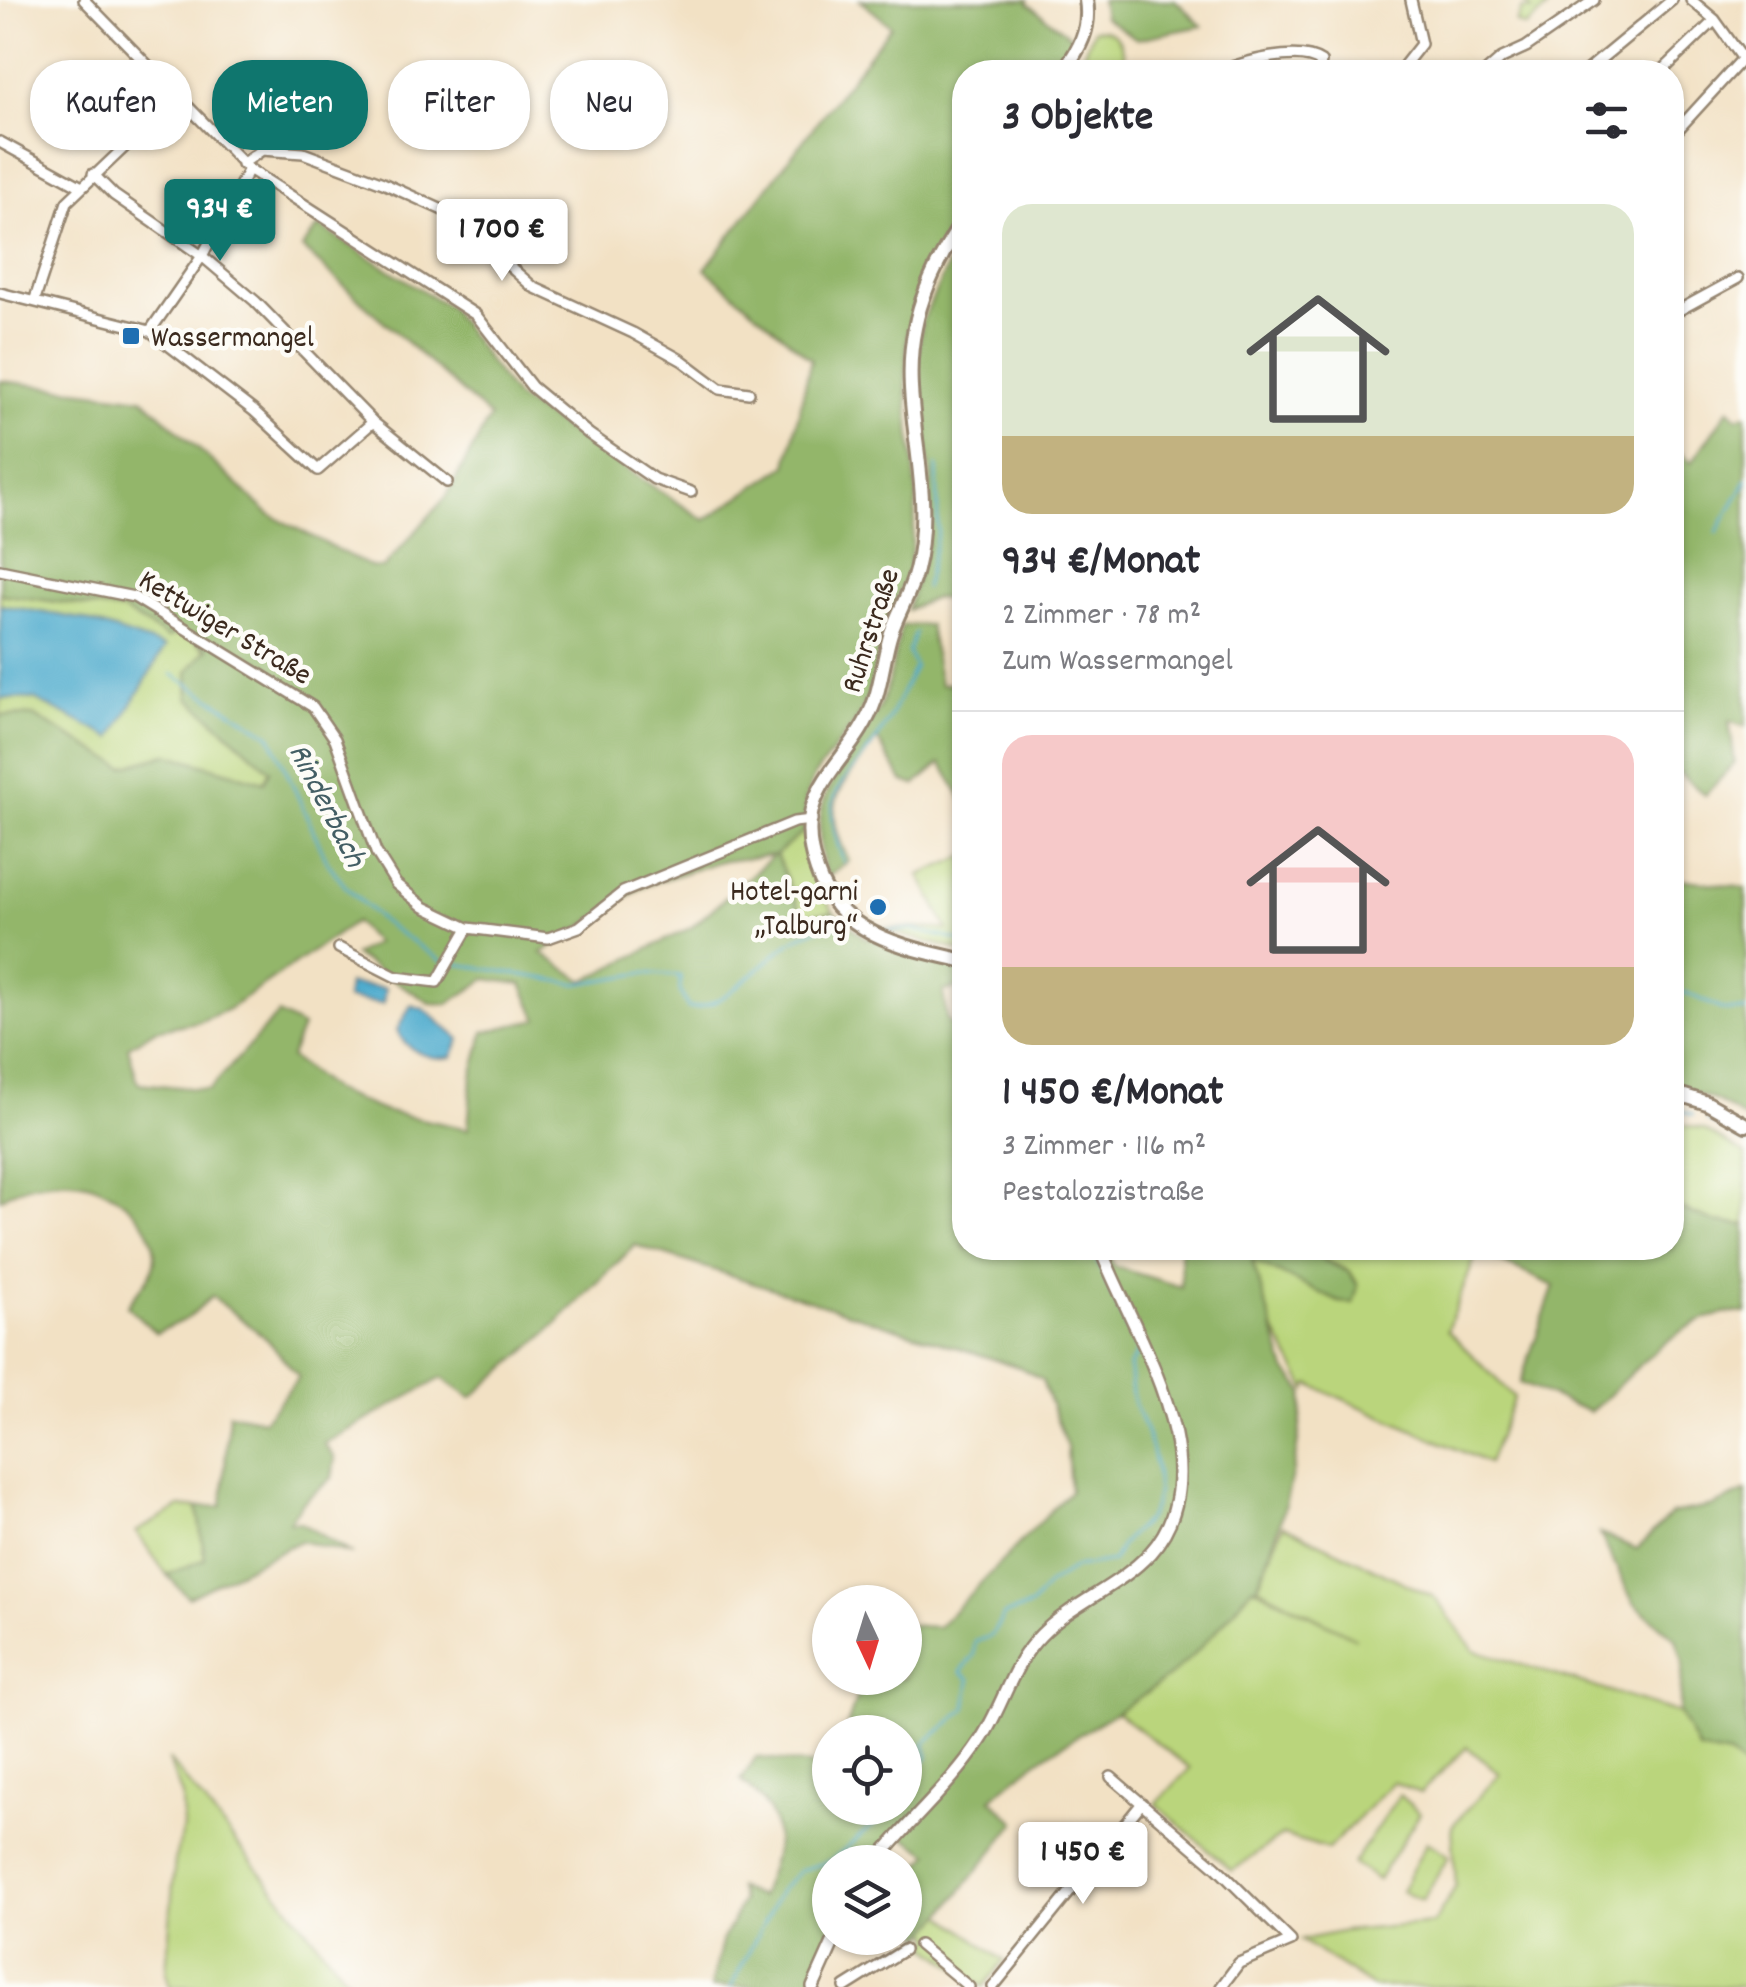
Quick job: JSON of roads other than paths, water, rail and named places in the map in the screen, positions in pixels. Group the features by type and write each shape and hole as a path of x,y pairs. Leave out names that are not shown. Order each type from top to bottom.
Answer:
{"main road":[{"path":"1071,60 1086,32 1086,0"},
{"name":"Ruhrstraße","path":"952,243 924,297 914,329 911,370 924,491 916,573 892,630 875,700 864,723 824,776 812,820 816,869 844,915 888,941 952,958"},
{"path":"1684,1096 1746,1125"}],"street":[{"path":"84,0 140,60"},
{"path":"1408,60 1421,44 1412,0"},
{"path":"1500,60 1526,47 1594,0"},
{"path":"1600,60 1672,0"},
{"path":"1684,123 1744,57 1715,20 1692,0"},
{"path":"1673,60 1715,20"},
{"path":"1279,60 1304,55 1316,60"},
{"path":"192,114 246,167 476,315 532,387 589,434 654,479 691,492"},
{"path":"0,142 80,186"},
{"path":"35,299 62,213 80,186 119,150"},
{"path":"150,331 202,256 246,167 262,150 303,153 383,183 449,214 533,287 683,360 720,389 749,393"},
{"path":"92,174 114,196 202,256 297,339 373,422 447,482"},
{"path":"1684,307 1738,278"},
{"path":"0,293 150,331 254,411 318,470 373,422"},
{"name":"Kettwiger Straße","path":"0,570 134,597 313,707 336,738 376,852 396,884 424,907 468,928 548,938 580,927 624,892 794,822 812,820"},
{"path":"339,948 406,980 436,982 468,928"},
{"path":"891,1845 980,1742 1025,1655 1042,1633 1147,1556 1166,1535 1177,1508 1179,1483 1164,1394 1105,1260"},
{"path":"1112,1777 1290,1941 1239,1963 1223,1983 1235,1987"},
{"path":"994,1987 1142,1803"},
{"path":"922,1948 968,1987"},
{"path":"813,1987 827,1955"},
{"path":"846,1987 896,1955"}],"water":[{"path":"0,605 81,619 165,647 112,738 34,699 0,698"},
{"path":"348,984 385,988 383,1004 346,999"},
{"path":"411,1005 424,1009 460,1039 452,1057 419,1053 406,1044 397,1030"}],"waterway":[{"path":"925,588 938,531 937,466"},
{"path":"1717,533 1746,480"},
{"path":"844,862 832,817 833,802 838,789 887,723 915,667 908,652 915,633"},
{"name":"Rinderbach","path":"172,674 270,735 328,863 346,887 384,923 443,962"},
{"name":"Rinderbach","path":"458,964 577,984 644,973 680,976 680,991 688,1008 724,996 795,940 834,926"},
{"name":"Rinderbach","path":"887,930 915,930 952,939"},
{"path":"1684,993 1723,1010 1746,1011"},
{"path":"1684,1112 1693,1115"},
{"path":"1707,1120 1746,1145"},
{"path":"922,1766 928,1757 924,1744 966,1709 970,1679 961,1672 974,1655 975,1642 991,1636 1004,1615 1031,1606 1048,1585 1076,1567 1113,1561 1125,1540 1154,1507 1157,1477 1146,1431 1133,1402 1129,1366 1138,1353 1097,1260"},
{"path":"731,1987 781,1889 801,1870 831,1861 873,1825"}],"place":[{"name":"Wassermangel","path":"131,336"},
{"name":"Hotel-garni „Talburg“","path":"878,907"}]}
